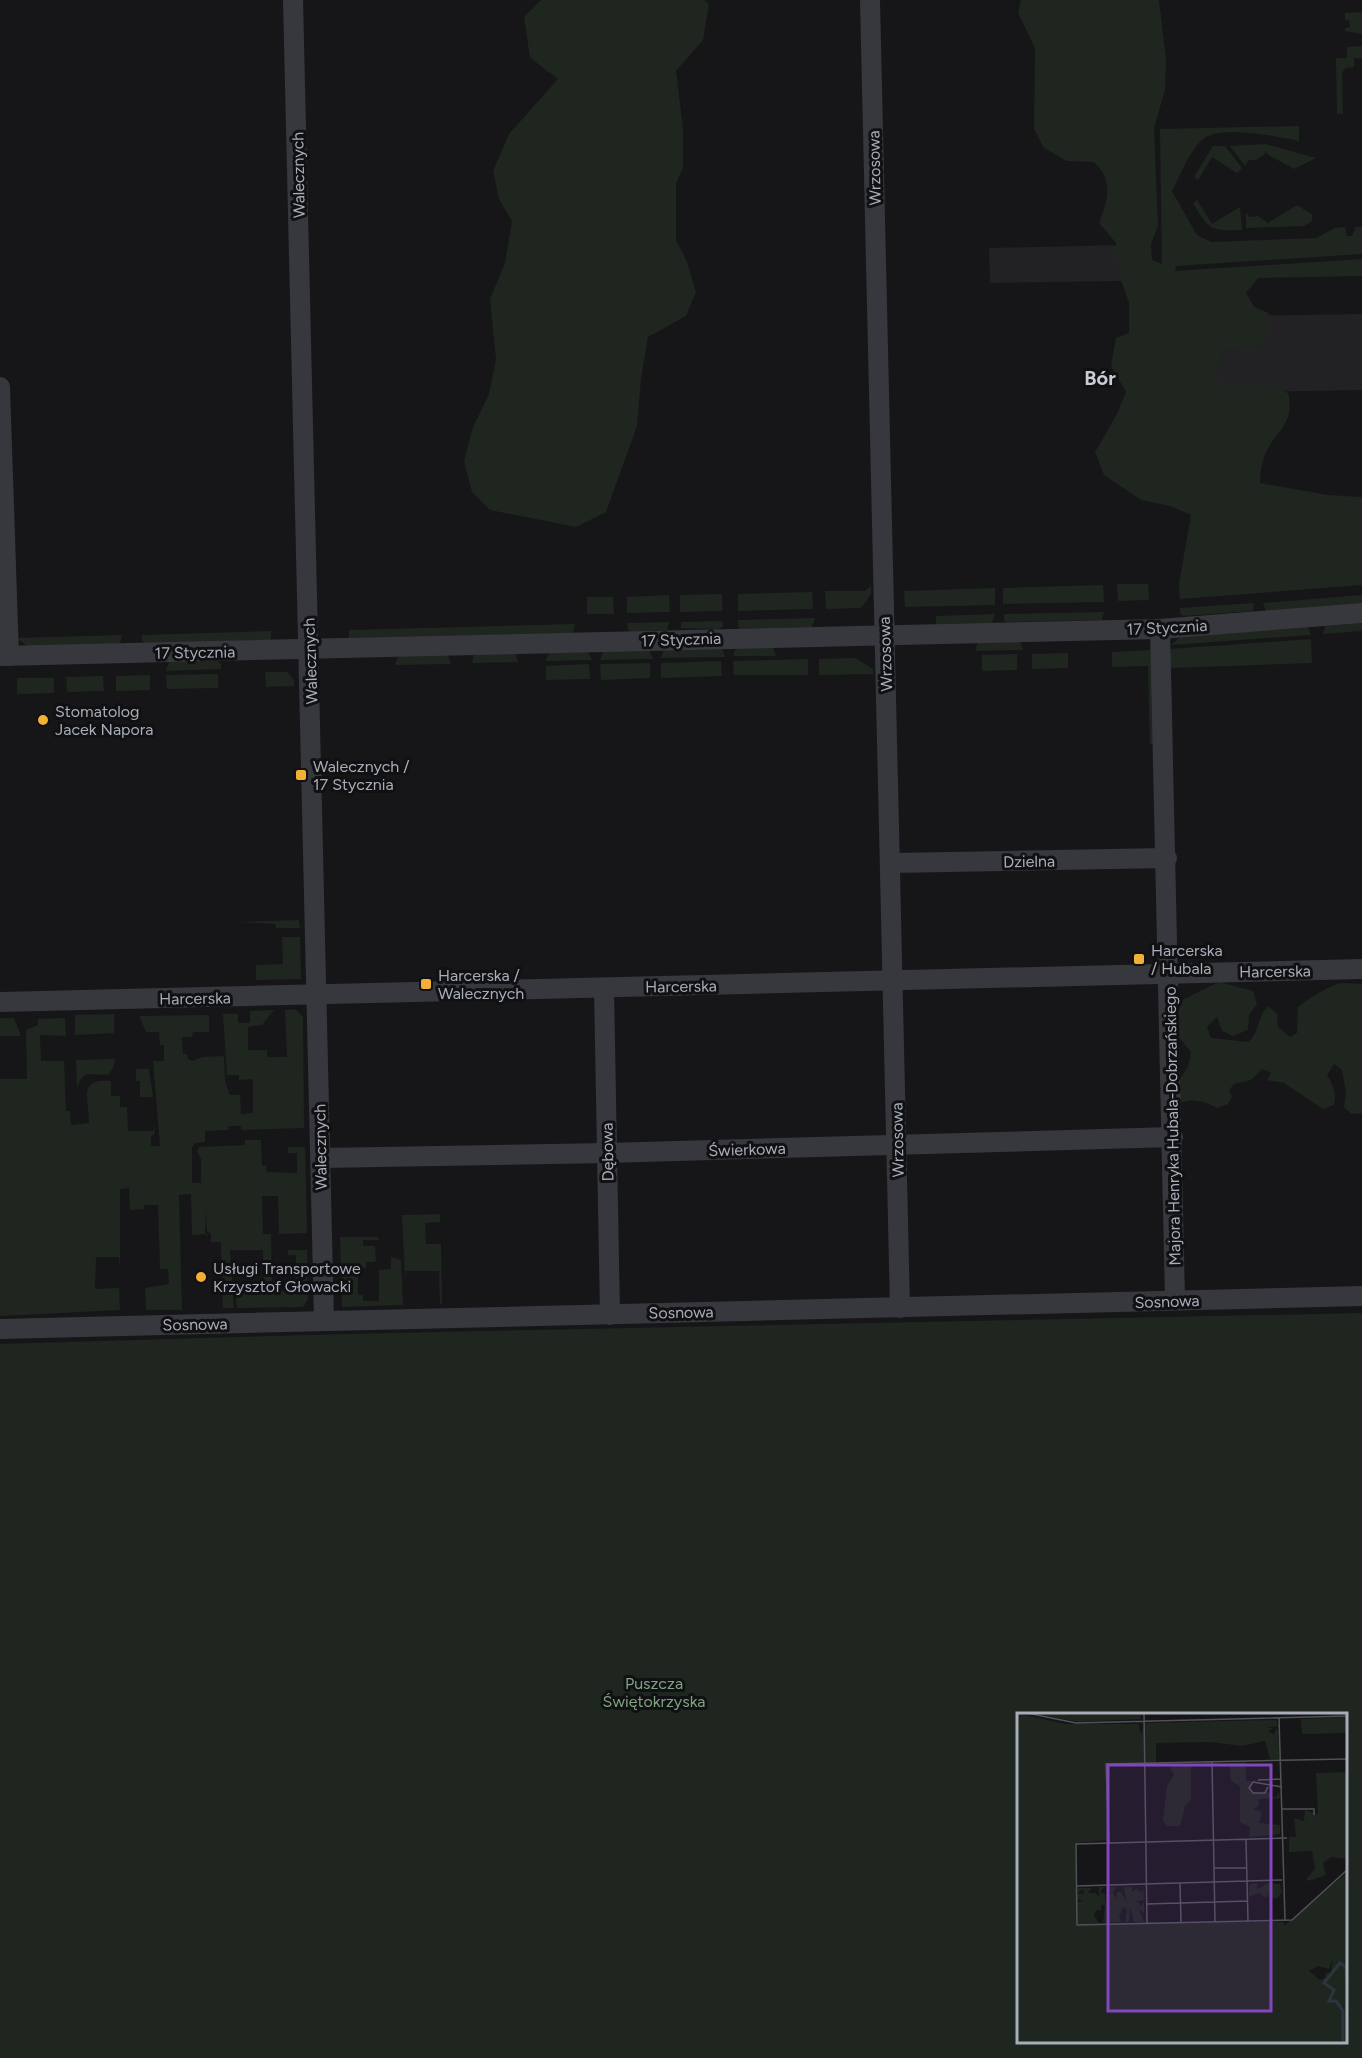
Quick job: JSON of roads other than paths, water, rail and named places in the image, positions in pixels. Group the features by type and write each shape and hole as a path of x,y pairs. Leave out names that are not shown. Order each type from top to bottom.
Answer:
{"street":[{"name":"Walecznych","path":"293,0 324,1321"},
{"name":"Wrzosowa","path":"870,0 884,634 892,863 900,1308"},
{"path":"0,387 4,656"},
{"name":"17 Stycznia","path":"4,656 1160,628 1362,613"},
{"name":"Majora Henryka Hubala-Dobrzańskiego","path":"1160,628 1167,858 1175,1300"},
{"name":"Dzielna","path":"892,863 1167,858"},
{"name":"Harcerska","path":"0,1002 1362,969"},
{"name":"Dębowa","path":"603,988 610,1315"},
{"name":"Świerkowa","path":"321,1158 607,1153 1173,1137"},
{"name":"Sosnowa","path":"0,1329 1362,1296"}],"place":[{"name":"Stomatolog Jacek Napora","path":"43,720"},
{"name":"Walecznych / 17 Stycznia","path":"301,775"},
{"name":"Harcerska / Hubala","path":"1139,959"},
{"name":"Harcerska / Walecznych","path":"426,984"},
{"name":"Usługi Transportowe Krzysztof Głowacki","path":"201,1277"}],"district":[{"name":"Bór","path":"1100,378"}],"park label":[{"name":"Puszcza Świętokrzyska","path":"654,1692"}]}
